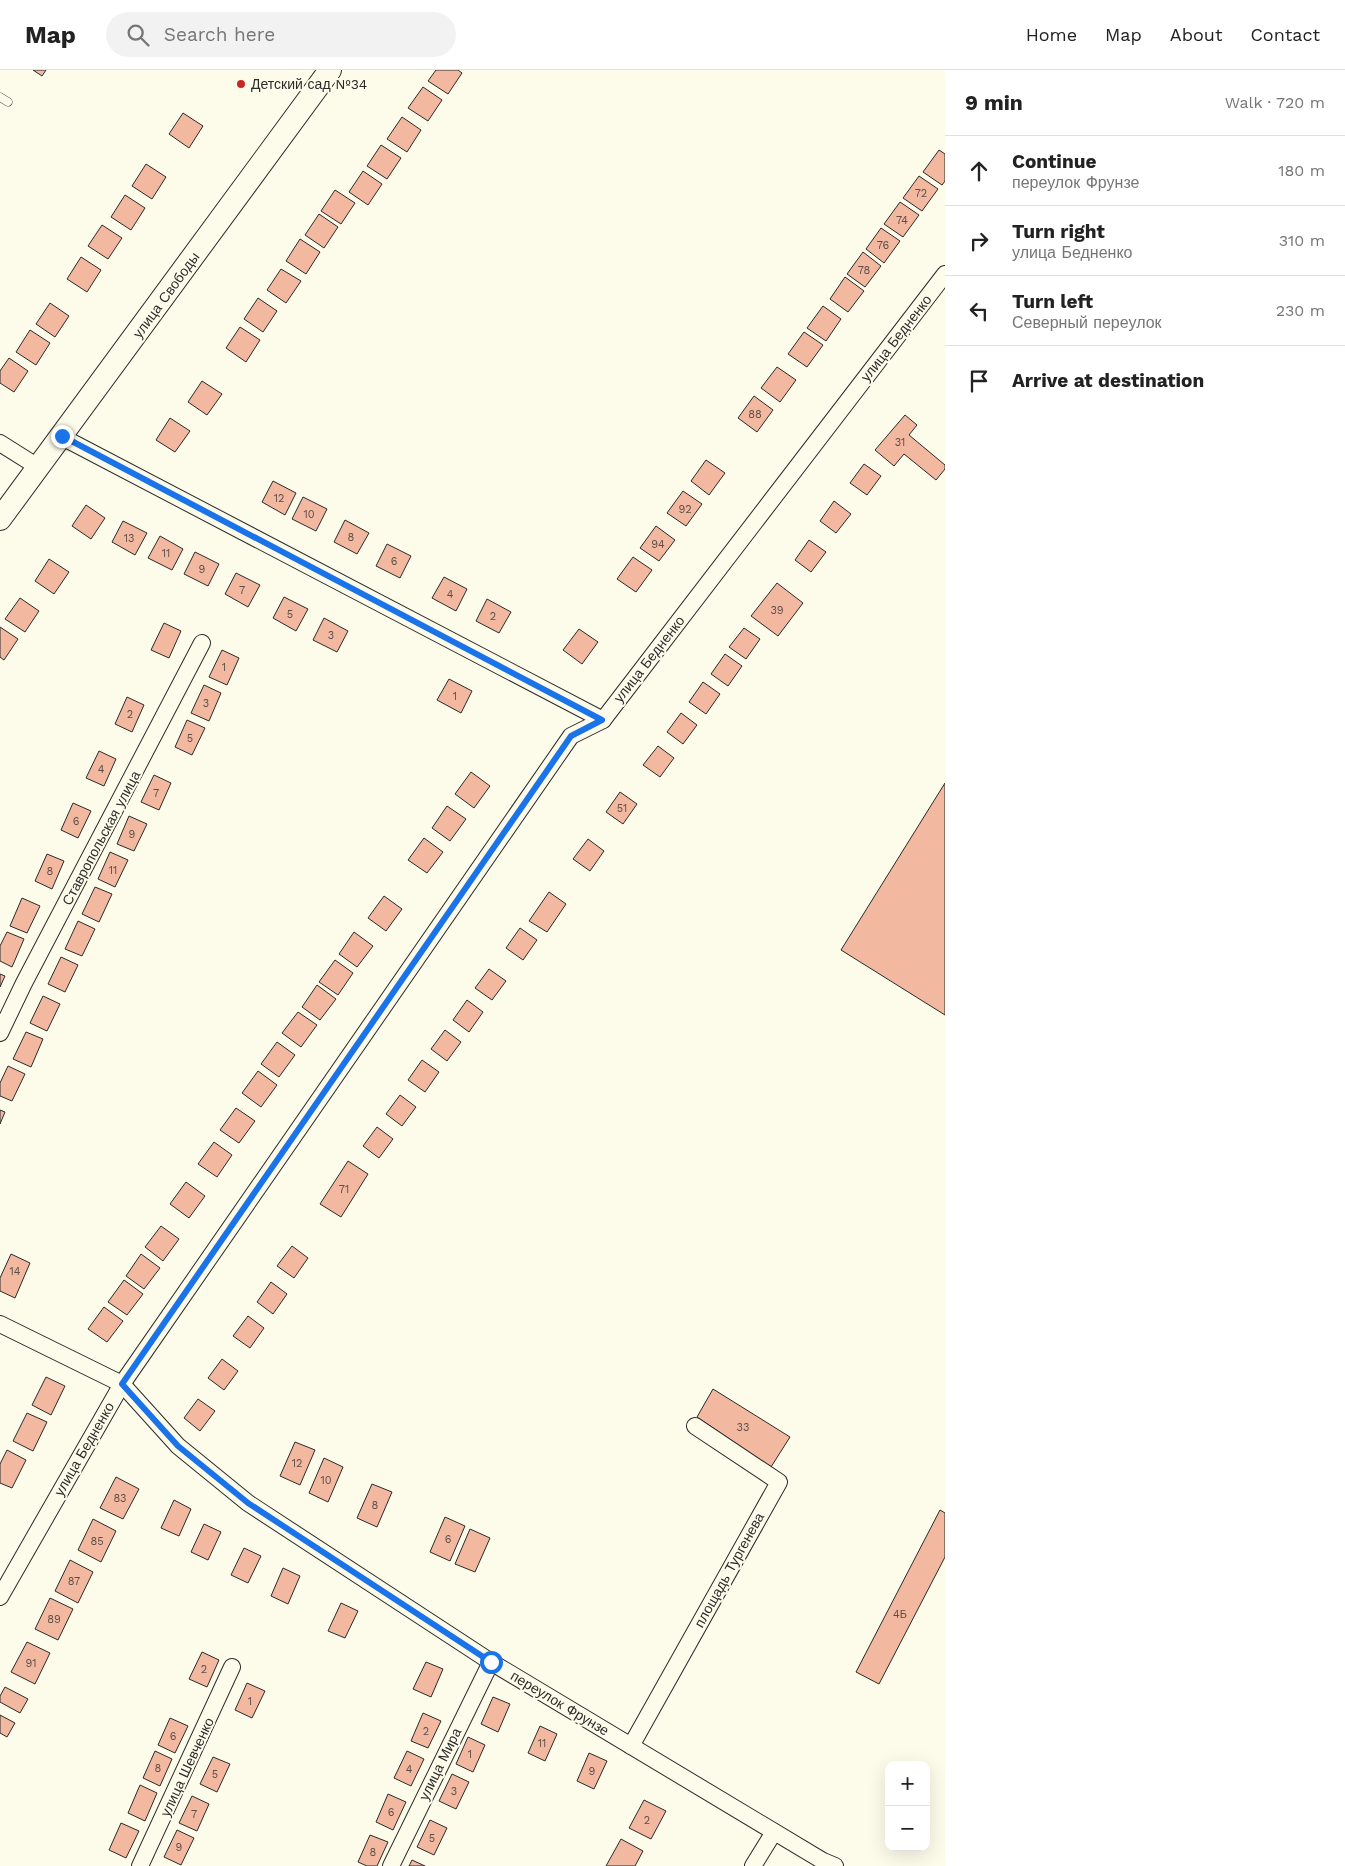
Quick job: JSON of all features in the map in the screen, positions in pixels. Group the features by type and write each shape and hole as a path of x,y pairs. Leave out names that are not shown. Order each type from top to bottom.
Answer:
{"main road":[{"name":"улица Свободы","path":"0,519 330,70"}],"street":[{"name":"улица Бедненко","path":"0,1597 122,1384 571,736 602,720 945,274"},
{"path":"62,436 602,720"},
{"path":"0,443 38,467"},
{"name":"Ставропольская улица","path":"0,1033 24,983 128,788 202,643"},
{"name":"переулок Фрунзе","path":"0,1324 122,1384 178,1446 248,1503 491,1662 774,1832 835,1866"},
{"name":"площадь Тургенева","path":"631,1746 778,1482 695,1426"},
{"name":"улица Мира","path":"391,1866 491,1662"},
{"name":"улица Шевченко","path":"140,1866 232,1667"},
{"path":"753,1866 774,1832"}],"lane":[{"path":"0,97 8,102"}],"building":[{"path":"33,70 46,70 42,76"},
{"path":"436,70 458,70 462,73 448,94 428,81"},
{"path":"423,87 442,100 428,121 408,108"},
{"path":"183,113 203,126 189,148 169,134"},
{"path":"402,117 421,130 407,152 387,139"},
{"path":"381,145 401,158 387,179 367,166"},
{"path":"939,150 945,154 945,181 942,185 923,172"},
{"path":"146,164 166,177 152,199 132,186"},
{"path":"363,171 382,184 368,205 349,192"},
{"path":"919,176 938,189 922,211 903,198"},
{"path":"335,190 355,203 341,224 321,211"},
{"path":"125,195 145,208 131,230 111,217"},
{"path":"900,202 919,215 903,237 884,224"},
{"path":"319,214 338,227 324,248 305,235"},
{"path":"102,225 122,238 108,259 88,246"},
{"path":"881,228 900,241 884,263 866,249"},
{"path":"300,239 320,252 306,274 286,261"},
{"path":"863,252 881,266 865,287 847,274"},
{"path":"81,257 101,270 87,292 67,279"},
{"path":"281,269 301,281 286,303 267,290"},
{"path":"845,277 864,291 848,312 830,299"},
{"path":"258,298 277,311 263,332 244,319"},
{"path":"50,303 69,316 55,337 36,324"},
{"path":"823,306 841,319 826,341 807,328"},
{"path":"240,327 260,340 246,362 226,348"},
{"path":"30,330 50,343 36,365 16,352"},
{"path":"804,332 823,345 807,367 788,354"},
{"path":"9,358 28,371 14,392 0,383 0,371"},
{"path":"777,367 796,380 780,402 761,388"},
{"path":"202,381 222,394 207,415 188,402"},
{"path":"754,396 773,410 757,432 738,418"},
{"path":"905,415 917,425 909,435 945,465 945,469 936,480 904,454 894,466 875,450"},
{"path":"170,418 190,431 175,452 156,440"},
{"path":"706,460 725,473 709,495 691,481"},
{"path":"864,464 881,476 867,495 850,483"},
{"path":"273,481 296,493 285,515 262,502"},
{"path":"683,491 702,504 686,526 667,513"},
{"path":"303,497 327,509 316,531 292,519"},
{"path":"834,501 851,514 836,533 820,521"},
{"path":"86,505 105,518 91,539 72,526"},
{"path":"345,520 369,533 357,554 334,542"},
{"path":"123,521 147,533 135,555 112,542"},
{"path":"656,526 675,540 659,561 640,548"},
{"path":"160,536 183,549 172,570 148,558"},
{"path":"809,540 826,552 811,572 795,560"},
{"path":"387,544 411,556 400,578 376,566"},
{"path":"195,552 219,564 208,586 184,574"},
{"path":"633,557 652,570 636,592 617,579"},
{"path":"49,559 69,572 54,594 35,581"},
{"path":"236,573 260,585 248,607 225,594"},
{"path":"444,577 467,589 456,611 432,598"},
{"path":"777,583 803,603 778,636 751,616"},
{"path":"284,597 308,609 296,631 273,618"},
{"path":"20,598 39,611 25,632 5,619"},
{"path":"487,599 511,612 499,633 476,621"},
{"path":"324,618 348,631 337,652 313,640"},
{"path":"164,623 181,631 169,658 151,650"},
{"path":"0,627 18,639 4,660 0,657"},
{"path":"744,628 760,639 746,659 729,647"},
{"path":"579,629 598,642 582,664 563,650"},
{"path":"222,650 239,658 227,685 209,677"},
{"path":"725,654 742,666 728,686 711,674"},
{"path":"449,679 472,691 461,713 437,700"},
{"path":"703,682 720,694 706,714 689,702"},
{"path":"204,685 221,693 209,721 191,713"},
{"path":"127,697 144,705 132,732 115,724"},
{"path":"681,713 697,725 683,744 667,732"},
{"path":"187,720 205,728 192,755 175,747"},
{"path":"658,746 674,758 660,777 643,765"},
{"path":"99,751 116,759 104,786 86,778"},
{"path":"471,772 490,786 474,808 455,794"},
{"path":"154,775 171,783 159,810 141,802"},
{"path":"945,783 945,1015 841,950"},
{"path":"620,792 637,804 623,824 606,812"},
{"path":"73,803 91,811 78,838 61,830"},
{"path":"447,806 466,819 450,841 432,828"},
{"path":"129,816 147,824 134,851 117,844"},
{"path":"424,838 443,852 427,873 408,860"},
{"path":"588,839 604,851 590,871 573,859"},
{"path":"110,852 128,860 115,887 98,879"},
{"path":"47,854 64,861 52,889 35,881"},
{"path":"95,887 112,894 99,922 82,914"},
{"path":"549,892 566,904 547,932 529,921"},
{"path":"384,896 402,909 386,931 368,918"},
{"path":"22,898 40,906 27,933 10,926"},
{"path":"78,921 95,929 82,956 65,949"},
{"path":"520,928 537,940 523,960 506,948"},
{"path":"7,932 24,939 12,967 0,961 0,946"},
{"path":"354,932 373,946 357,967 339,954"},
{"path":"61,957 78,965 65,992 48,984"},
{"path":"335,960 353,973 338,995 319,982"},
{"path":"489,969 506,981 492,1000 475,988"},
{"path":"0,974 5,976 0,987"},
{"path":"317,985 336,999 320,1020 302,1007"},
{"path":"43,996 60,1004 47,1031 30,1023"},
{"path":"467,1000 483,1012 469,1032 453,1020"},
{"path":"298,1012 317,1025 301,1047 282,1033"},
{"path":"445,1030 461,1042 447,1061 431,1049"},
{"path":"26,1032 43,1039 31,1067 13,1059"},
{"path":"277,1042 295,1055 279,1077 261,1064"},
{"path":"422,1060 439,1072 425,1092 408,1080"},
{"path":"8,1066 25,1074 12,1101 0,1096 0,1083"},
{"path":"258,1071 277,1085 261,1107 242,1093"},
{"path":"400,1095 416,1107 402,1126 386,1114"},
{"path":"236,1108 255,1121 239,1143 220,1130"},
{"path":"0,1110 5,1112 0,1124"},
{"path":"377,1127 393,1139 379,1158 363,1146"},
{"path":"214,1142 232,1155 217,1177 198,1164"},
{"path":"348,1161 368,1174 341,1217 320,1204"},
{"path":"186,1182 205,1196 189,1218 170,1204"},
{"path":"161,1226 179,1239 163,1261 145,1247"},
{"path":"292,1246 308,1258 294,1278 277,1266"},
{"path":"11,1254 30,1263 15,1298 0,1291 0,1278"},
{"path":"141,1254 160,1268 144,1289 126,1276"},
{"path":"124,1280 143,1294 127,1315 108,1302"},
{"path":"271,1282 287,1294 273,1314 257,1302"},
{"path":"104,1307 123,1321 107,1342 88,1329"},
{"path":"248,1316 264,1328 250,1348 233,1336"},
{"path":"222,1359 238,1371 224,1390 208,1378"},
{"path":"46,1377 65,1386 51,1415 32,1405"},
{"path":"713,1389 790,1437 771,1467 697,1417"},
{"path":"198,1399 215,1411 200,1431 184,1418"},
{"path":"27,1413 47,1422 33,1451 13,1441"},
{"path":"295,1442 315,1450 300,1485 280,1476"},
{"path":"7,1450 26,1460 12,1488 0,1483 0,1464"},
{"path":"324,1458 343,1467 328,1502 309,1493"},
{"path":"116,1477 139,1489 123,1519 100,1508"},
{"path":"372,1484 392,1492 377,1527 357,1518"},
{"path":"174,1500 191,1509 179,1536 161,1528"},
{"path":"940,1510 945,1513 945,1557 879,1684 856,1672"},
{"path":"445,1517 465,1526 450,1561 430,1552"},
{"path":"93,1519 116,1531 101,1562 78,1550"},
{"path":"204,1524 221,1532 208,1560 191,1552"},
{"path":"470,1529 490,1538 475,1572 455,1564"},
{"path":"244,1548 261,1556 248,1583 231,1575"},
{"path":"70,1560 93,1572 78,1603 55,1591"},
{"path":"283,1568 300,1576 288,1604 271,1596"},
{"path":"50,1598 73,1609 58,1640 35,1629"},
{"path":"341,1603 358,1611 345,1638 328,1631"},
{"path":"27,1642 50,1653 35,1684 11,1672"},
{"path":"202,1652 219,1660 207,1687 189,1679"},
{"path":"426,1662 443,1669 431,1697 413,1689"},
{"path":"247,1683 265,1691 252,1718 235,1710"},
{"path":"5,1687 28,1699 20,1713 0,1702 0,1696"},
{"path":"493,1697 510,1704 498,1732 481,1724"},
{"path":"423,1713 441,1721 428,1748 411,1741"},
{"path":"0,1715 15,1723 7,1737 0,1733"},
{"path":"170,1718 188,1726 175,1753 158,1745"},
{"path":"540,1726 557,1734 545,1761 528,1753"},
{"path":"468,1737 485,1745 473,1772 456,1764"},
{"path":"155,1751 172,1759 160,1786 143,1778"},
{"path":"407,1751 424,1759 411,1786 394,1778"},
{"path":"589,1753 607,1761 594,1789 577,1781"},
{"path":"213,1757 230,1764 217,1792 200,1784"},
{"path":"452,1774 469,1782 456,1809 439,1801"},
{"path":"140,1785 157,1793 145,1821 128,1813"},
{"path":"388,1794 406,1802 393,1830 376,1822"},
{"path":"192,1796 209,1804 197,1831 179,1823"},
{"path":"644,1800 666,1811 651,1839 629,1828"},
{"path":"430,1820 447,1828 434,1855 417,1847"},
{"path":"121,1823 139,1831 126,1858 109,1850"},
{"path":"177,1830 194,1838 181,1865 164,1857"},
{"path":"370,1835 388,1842 377,1866 367,1866 358,1862"},
{"path":"621,1839 643,1851 635,1866 606,1866"},
{"path":"412,1860 425,1866 409,1866"}],"place":[{"name":"Детский сад №34","path":"241,84"}],"route":[{"path":"62,436 602,720 571,736 122,1384 178,1446 248,1503 491,1662"}]}
